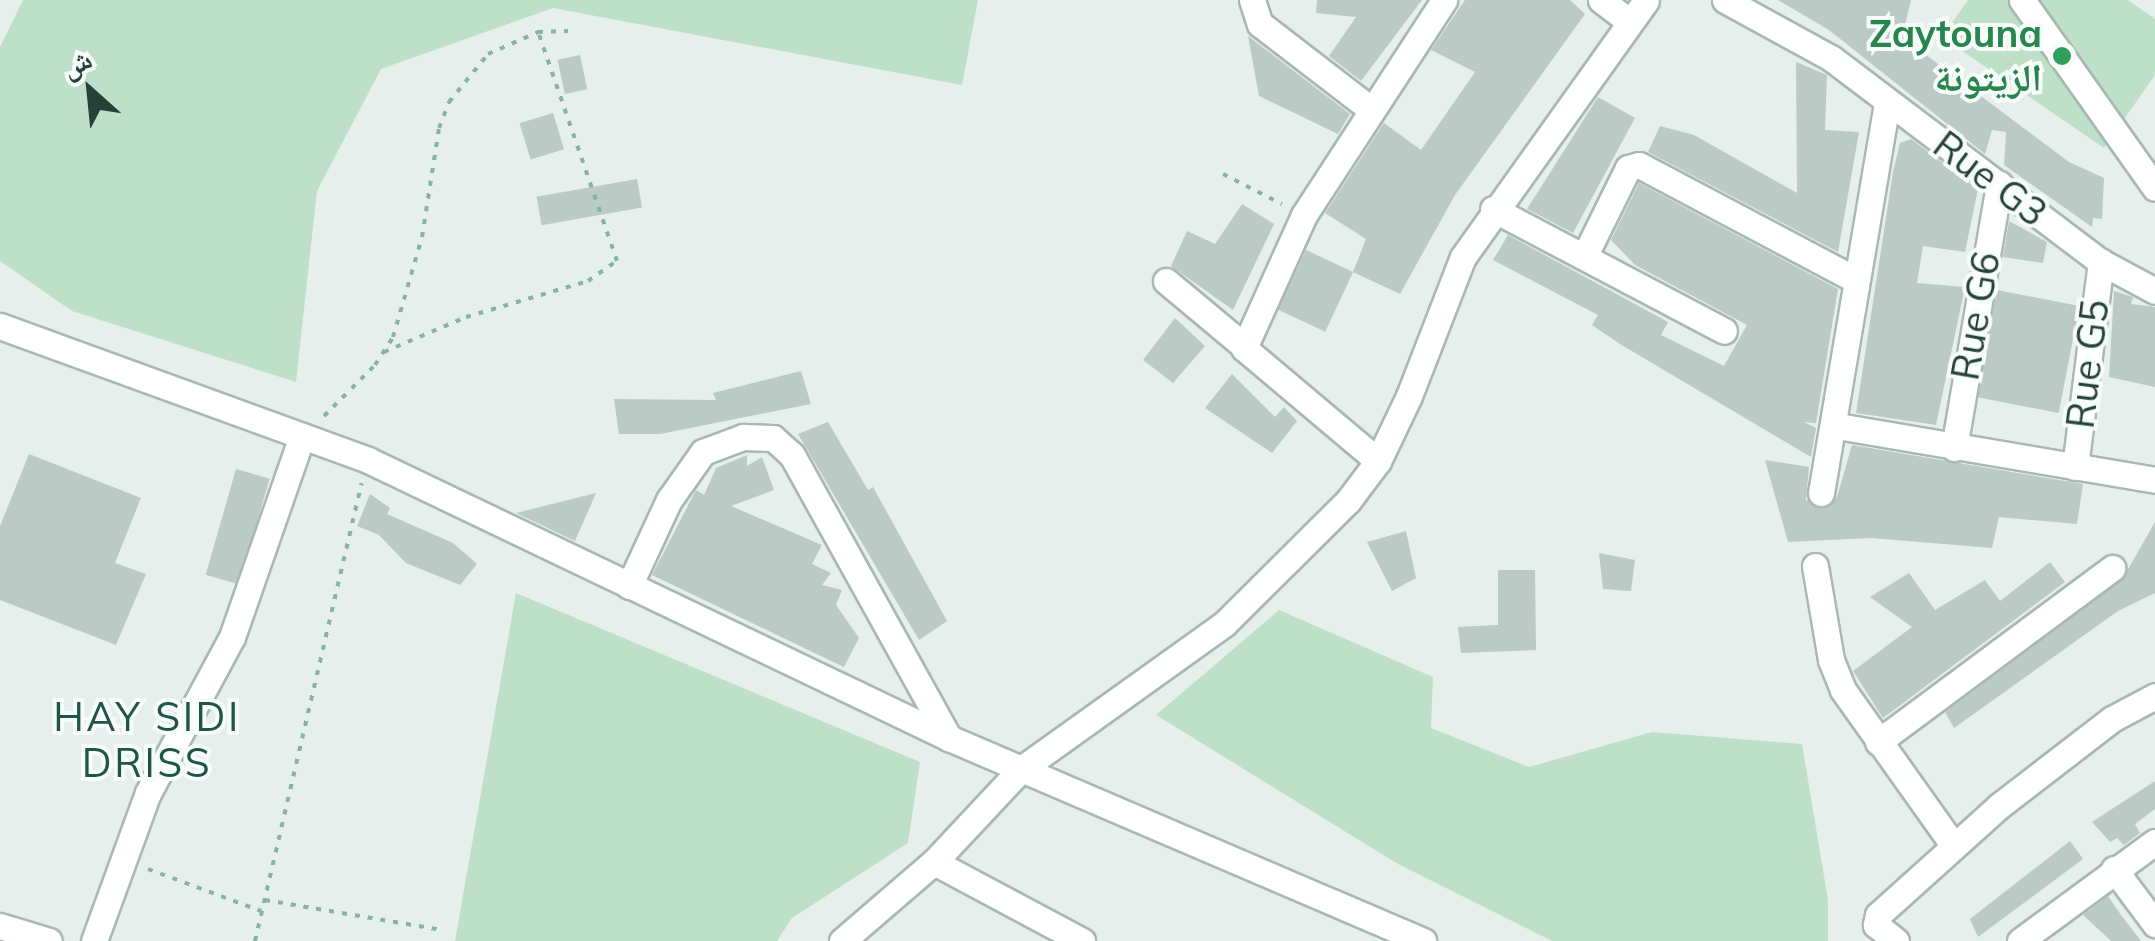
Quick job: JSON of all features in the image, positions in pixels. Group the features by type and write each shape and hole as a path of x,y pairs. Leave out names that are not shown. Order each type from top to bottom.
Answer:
{"street":[{"path":"1252,0 1260,24 1369,108"},
{"path":"1244,346 1304,215 1369,108 1444,0"},
{"path":"1601,0 1630,22"},
{"path":"842,941 934,862 1020,770 1224,624 1291,563 1378,460 1463,258 1494,209 1646,0"},
{"name":"Rue G3","path":"1725,0 1831,58 2101,262 2154,292"},
{"path":"2022,0 2155,188"},
{"path":"1821,493 1837,426 1856,280 1887,103"},
{"path":"1585,255 1628,168 1639,165 1856,280"},
{"name":"Rue G6","path":"1954,448 1999,184"},
{"path":"1494,209 1724,331"},
{"name":"Rue G5","path":"2075,467 2101,262"},
{"path":"1166,282 1378,460"},
{"path":"0,326 368,460 949,738 1423,941"},
{"path":"1837,426 2155,480"},
{"path":"94,941 120,859 232,637 302,436"},
{"path":"629,586 669,500 703,452 743,437 772,438 792,456 949,738"},
{"path":"1815,566 1831,660 1878,742 1954,846"},
{"path":"1878,742 2112,568"},
{"path":"1896,941 1876,925 1878,915 1954,846 2112,719 2155,696"},
{"path":"2020,941 2155,842"},
{"path":"934,862 1080,940"},
{"path":"2114,869 2155,924"},
{"path":"0,926 49,941"}],"path":[{"path":"384,352 422,237 439,128 449,102 488,54 538,32 568,31"},
{"path":"302,436 384,352 466,317 588,281 616,261 538,32"},
{"path":"1223,174 1304,215"},
{"path":"255,941 294,751 368,460"},
{"path":"120,859 263,912"},
{"path":"266,900 443,930"}],"green space":[{"path":"23,0 978,0 962,85 553,8 381,69 317,191 296,382 72,311 0,261 0,47"},
{"name":"Zaytouna الزيتونة","path":"1968,0 2128,0 2155,19 2155,75 2104,148 1942,37"},
{"path":"516,593 920,762 908,843 792,918 777,941 455,941"},
{"path":"1279,610 1433,677 1431,728 1529,767 1652,732 1802,744 1828,900 1828,941 1552,941 1398,864 1156,715"}],"building":[{"path":"1317,0 1422,0 1361,81 1329,56 1356,17 1316,13"},
{"path":"1465,0 1570,0 1585,14 1455,195 1400,294 1353,272 1366,239 1325,213 1384,123 1421,150 1475,72 1431,50"},
{"path":"1778,0 1911,0 1902,37 2069,162 2104,178 2102,219 2093,218 2092,227 2004,165 2006,132 1992,130 1985,154 1829,30"},
{"path":"1248,36 1350,114 1338,134 1259,96"},
{"path":"580,55 587,89 565,94 558,60"},
{"path":"1796,62 1827,75 1825,130 1859,132 1838,252 1648,152 1660,126 1694,135 1797,193"},
{"path":"1598,97 1635,118 1573,233 1527,209"},
{"path":"553,113 564,149 531,160 520,123"},
{"path":"1911,139 1978,189 1965,252 1923,246 1917,283 1965,287 1936,425 1856,413 1893,172 1900,143"},
{"path":"637,179 642,208 542,225 537,197"},
{"path":"1639,183 1838,289 1816,423 1804,422 1816,428 1811,457 1620,344 1592,325 1598,315 1493,260 1508,235 1668,322 1661,335 1724,366 1747,325 1635,265 1611,240"},
{"path":"1242,204 1274,224 1233,310 1171,266 1187,231 1215,244"},
{"path":"2009,221 2047,242 2043,263 2003,257"},
{"path":"1306,250 1353,272 1325,332 1278,310"},
{"path":"1997,290 2079,306 2059,413 1976,397"},
{"path":"2114,291 2133,297 2131,304 2155,307 2155,387 2109,377"},
{"path":"1175,318 1205,346 1173,383 1143,360"},
{"path":"801,371 811,404 660,434 619,434 614,399 716,400 713,393"},
{"path":"1232,374 1275,417 1284,407 1297,421 1272,453 1205,408"},
{"path":"828,422 868,490 873,487 947,621 919,640 798,434"},
{"path":"1852,445 2083,484 2077,524 1999,517 1992,548 1871,538 1788,542 1765,460 1809,467 1806,500 1826,508 1837,497"},
{"path":"29,454 141,498 115,563 146,574 116,645 0,600 0,526"},
{"path":"747,455 747,466 762,457 774,490 731,506 822,545 812,564 831,573 822,585 842,590 836,605 859,638 844,667 652,575 696,490 704,495 716,468"},
{"path":"236,469 270,479 239,584 206,575"},
{"path":"596,493 575,541 516,513"},
{"path":"370,494 390,508 387,514 453,543 477,564 460,585 406,563 379,535 357,526"},
{"path":"2155,522 2155,593 2118,611 1954,728 1945,712 2122,580"},
{"path":"1406,531 1416,578 1392,591 1367,542"},
{"path":"1599,553 1635,560 1631,591 1603,589"},
{"path":"2050,562 2065,582 1883,718 1853,671 1912,627 1870,597 1909,573 1935,610 1985,580 2000,601"},
{"path":"1498,570 1535,570 1536,650 1461,653 1458,627 1498,625"},
{"path":"2155,781 2155,809 2135,824 2140,833 2124,845 2117,838 2110,842 2092,822"},
{"path":"2070,841 2083,859 1978,937 1970,919"},
{"path":"2108,896 2141,941 2111,941 2083,915"}],"place":[{"name":"Zaytouna الزيتونة","path":"2062,56"}],"district":[{"name":"HAY SIDI DRISS","path":"147,739"}]}
